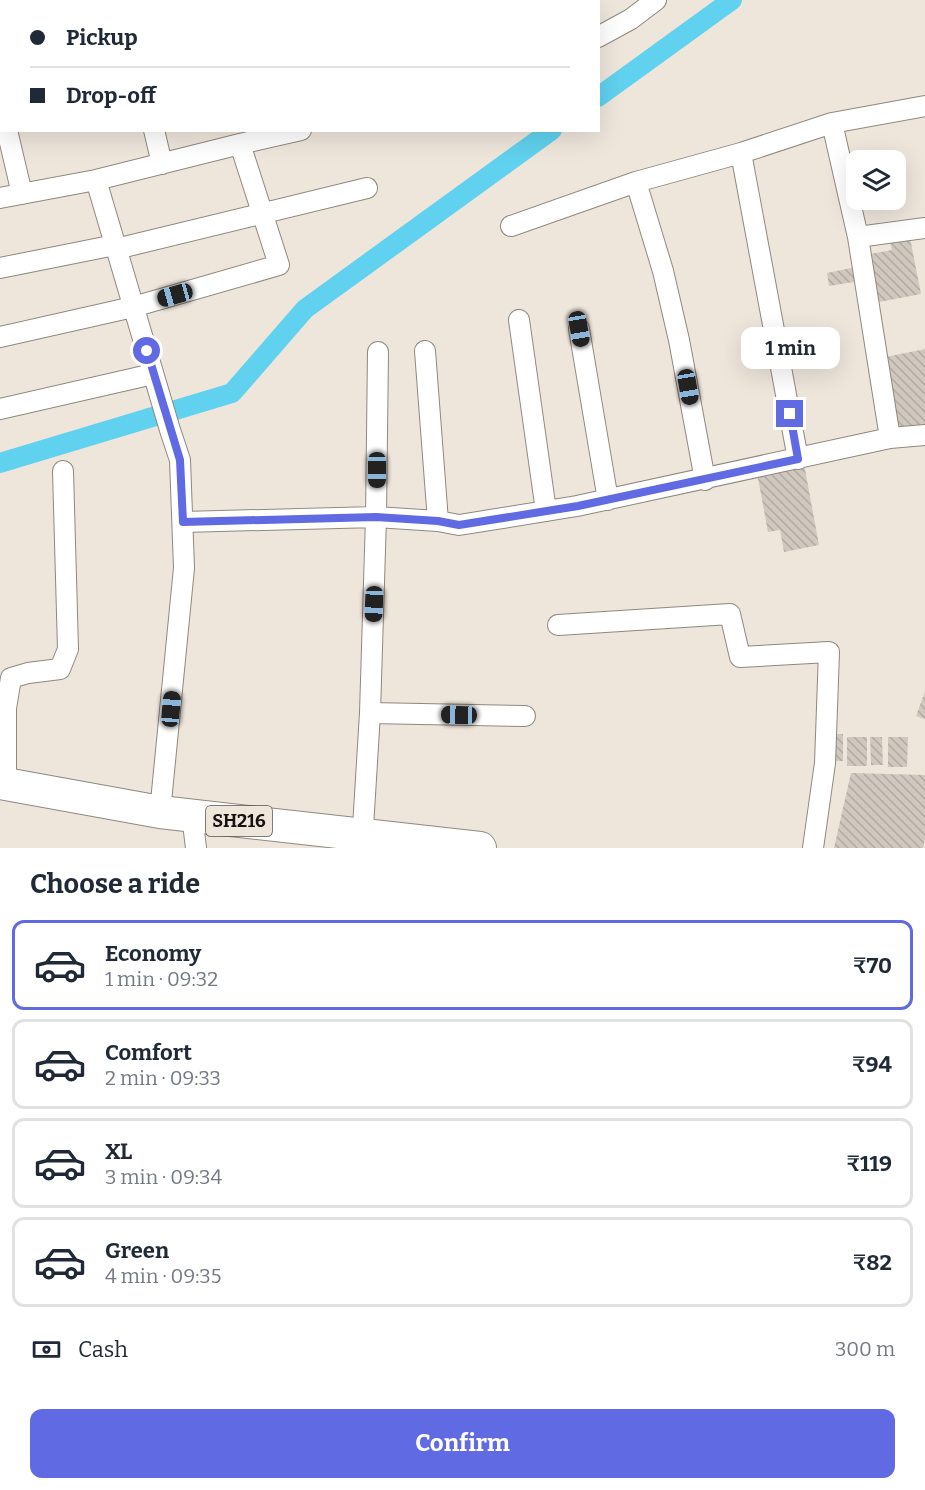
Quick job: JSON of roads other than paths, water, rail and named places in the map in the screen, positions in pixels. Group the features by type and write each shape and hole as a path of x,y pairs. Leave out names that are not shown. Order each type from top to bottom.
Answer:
{"main road":[{"name":"SH216","path":"3,784 160,812 362,841 480,848"}],"street":[{"path":"600,36 631,19 656,0"},
{"path":"511,226 636,182 741,153 832,123 925,106"},
{"path":"832,123 858,237 890,438"},
{"path":"7,132 22,194"},
{"path":"154,132 162,164"},
{"path":"0,198 96,180 292,132"},
{"path":"0,337 133,307 279,265 240,144"},
{"path":"741,153 798,459"},
{"path":"96,180 180,460 184,568 160,812"},
{"path":"636,182 663,271 679,340 705,480"},
{"path":"0,268 116,247 367,188"},
{"path":"858,237 925,228"},
{"path":"519,320 546,511"},
{"path":"579,329 608,500"},
{"path":"425,351 438,521"},
{"path":"362,841 370,713 378,352"},
{"path":"0,409 153,374"},
{"path":"183,522 376,517 438,521 459,525 608,500 890,438 925,435"},
{"path":"3,784 6,708 10,678 60,669 68,650 63,471"},
{"path":"558,625 730,614 740,657 829,652 825,763 813,848"},
{"path":"370,713 525,716"},
{"path":"192,815 196,848"}],"waterway":[{"path":"600,96 732,0"},
{"path":"0,463 232,393 305,309 549,132"}]}
